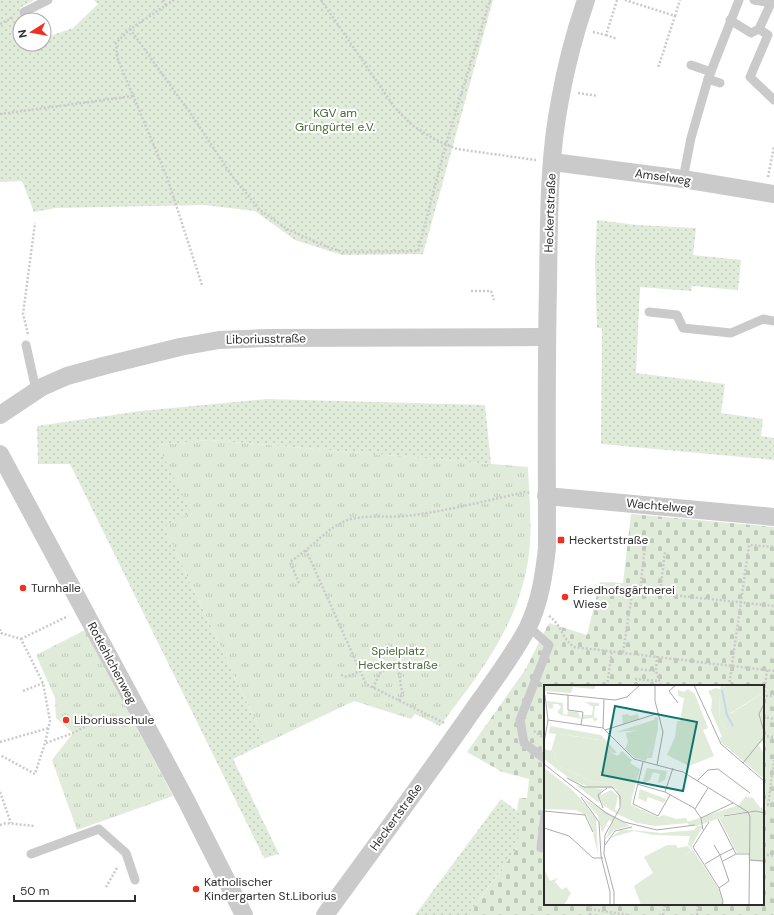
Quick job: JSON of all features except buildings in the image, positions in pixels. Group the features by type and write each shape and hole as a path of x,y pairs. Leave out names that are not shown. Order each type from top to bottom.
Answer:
{"street":[{"name":"Heckertstraße","path":"325,915 459,730 516,647 528,626 536,607 543,580 547,548 547,337 550,200 553,162 560,100 571,50 586,0"},
{"name":"Amselweg","path":"553,162 683,179 769,193"},
{"name":"Liboriusstraße","path":"0,415 36,390 67,376 107,364 180,347 219,340 266,338 547,337"},
{"name":"Rotkehlchenweg","path":"0,454 186,800 244,915"},
{"name":"Wachtelweg","path":"546,496 774,517"}],"lane":[{"path":"24,12 48,0"},
{"path":"683,179 691,138 710,75 738,0"},
{"path":"730,20 751,33 758,29 773,3 754,0"},
{"path":"758,29 768,35 750,77 774,100"},
{"path":"691,65 710,75 720,83"},
{"path":"649,312 677,315 683,328 731,333 763,319 774,321"},
{"path":"27,340 36,390"},
{"path":"528,626 549,646 520,720 524,742 544,758"},
{"path":"541,848 544,822"},
{"path":"31,854 100,829 126,853 135,880"}],"path":[{"path":"163,0 166,5"},
{"path":"174,0 130,29 116,43 117,57 167,176 202,285"},
{"path":"321,0 395,108 412,124 434,139 458,149 553,162"},
{"path":"130,29 232,176 260,210 287,229 324,246 343,252 418,251 446,144 490,0"},
{"path":"606,35 617,0"},
{"path":"624,0 675,16"},
{"path":"658,68 680,0"},
{"path":"578,27 618,39"},
{"path":"0,114 133,96"},
{"path":"769,193 774,146"},
{"path":"27,340 23,314 35,222"},
{"path":"471,291 491,291 494,300"},
{"path":"299,582 290,562 326,533 346,521 362,518 417,515 525,492 546,496"},
{"path":"729,685 749,545 774,547"},
{"path":"640,591 645,546"},
{"path":"306,550 366,684 459,730"},
{"path":"660,594 665,550"},
{"path":"623,652 632,594 636,591 774,606"},
{"path":"536,607 554,620 568,643 574,647 612,650 774,671"},
{"path":"0,629 2,633 21,639 83,609"},
{"path":"0,755 35,774 46,743 49,728 50,721 43,684 21,639"},
{"path":"607,685 612,650"},
{"path":"657,656 656,671 661,685"},
{"path":"374,688 380,673 389,667 398,669 401,676 399,685 403,692 399,701"},
{"path":"637,669 656,671"},
{"path":"766,670 764,696 774,696"},
{"path":"342,675 347,677 360,671"},
{"path":"635,679 659,681"},
{"path":"23,691 43,684"},
{"path":"764,717 774,719"},
{"path":"46,743 73,734 92,723"},
{"path":"0,742 49,728"},
{"path":"533,730 544,738"},
{"path":"764,736 774,738"},
{"path":"768,805 774,760"},
{"path":"0,792 11,824"},
{"path":"764,804 774,806"},
{"path":"0,825 6,823 34,826"},
{"path":"106,886 126,853"},
{"path":"764,854 774,856"},
{"path":"590,915 591,905"},
{"path":"663,915 665,905"},
{"path":"697,915 698,905"},
{"path":"590,909 628,915"}],"green space":[{"name":"KGV am Grüngürtel e.V.","path":"0,0 34,0 20,8 22,12 12,12 12,52 52,52 52,35 73,28 98,4 94,0 493,0 423,254 342,255 295,240 255,211 204,205 56,208 34,212 22,181 0,182"},
{"path":"597,220 637,225 696,228 693,255 741,260 738,290 692,286 691,291 640,287 636,373 725,384 721,413 763,419 761,436 774,438 774,460 601,444 602,328 597,328 595,261"},
{"path":"267,399 485,405 491,464 209,440 158,445 191,513 164,527 266,743 233,759 279,854 264,858 70,464 38,464 37,426 141,411"},
{"name":"Spielplatz Heckertstraße","path":"209,440 528,467 530,538 528,561 523,585 506,629 482,669 440,726 415,714 411,719 354,701 266,743 164,527 158,445"},
{"path":"631,514 774,527 774,915 468,915 517,848 521,812 517,811 519,798 527,798 529,779 502,772 467,752 525,670 549,623 587,635 600,582 623,583"},
{"path":"85,630 173,796 77,830 52,760 73,733 56,718 55,698 36,655"},
{"path":"501,799 517,811 522,812 517,848 468,915 415,915"}],"place":[{"name":"Heckertstraße","path":"561,540"},
{"name":"Turnhalle","path":"23,588"},
{"name":"Friedhofsgärtnerei Wiese","path":"565,597"},
{"name":"Liboriusschule","path":"66,720"},
{"name":"Katholischer Kindergarten St.Liborius","path":"196,889"}]}
